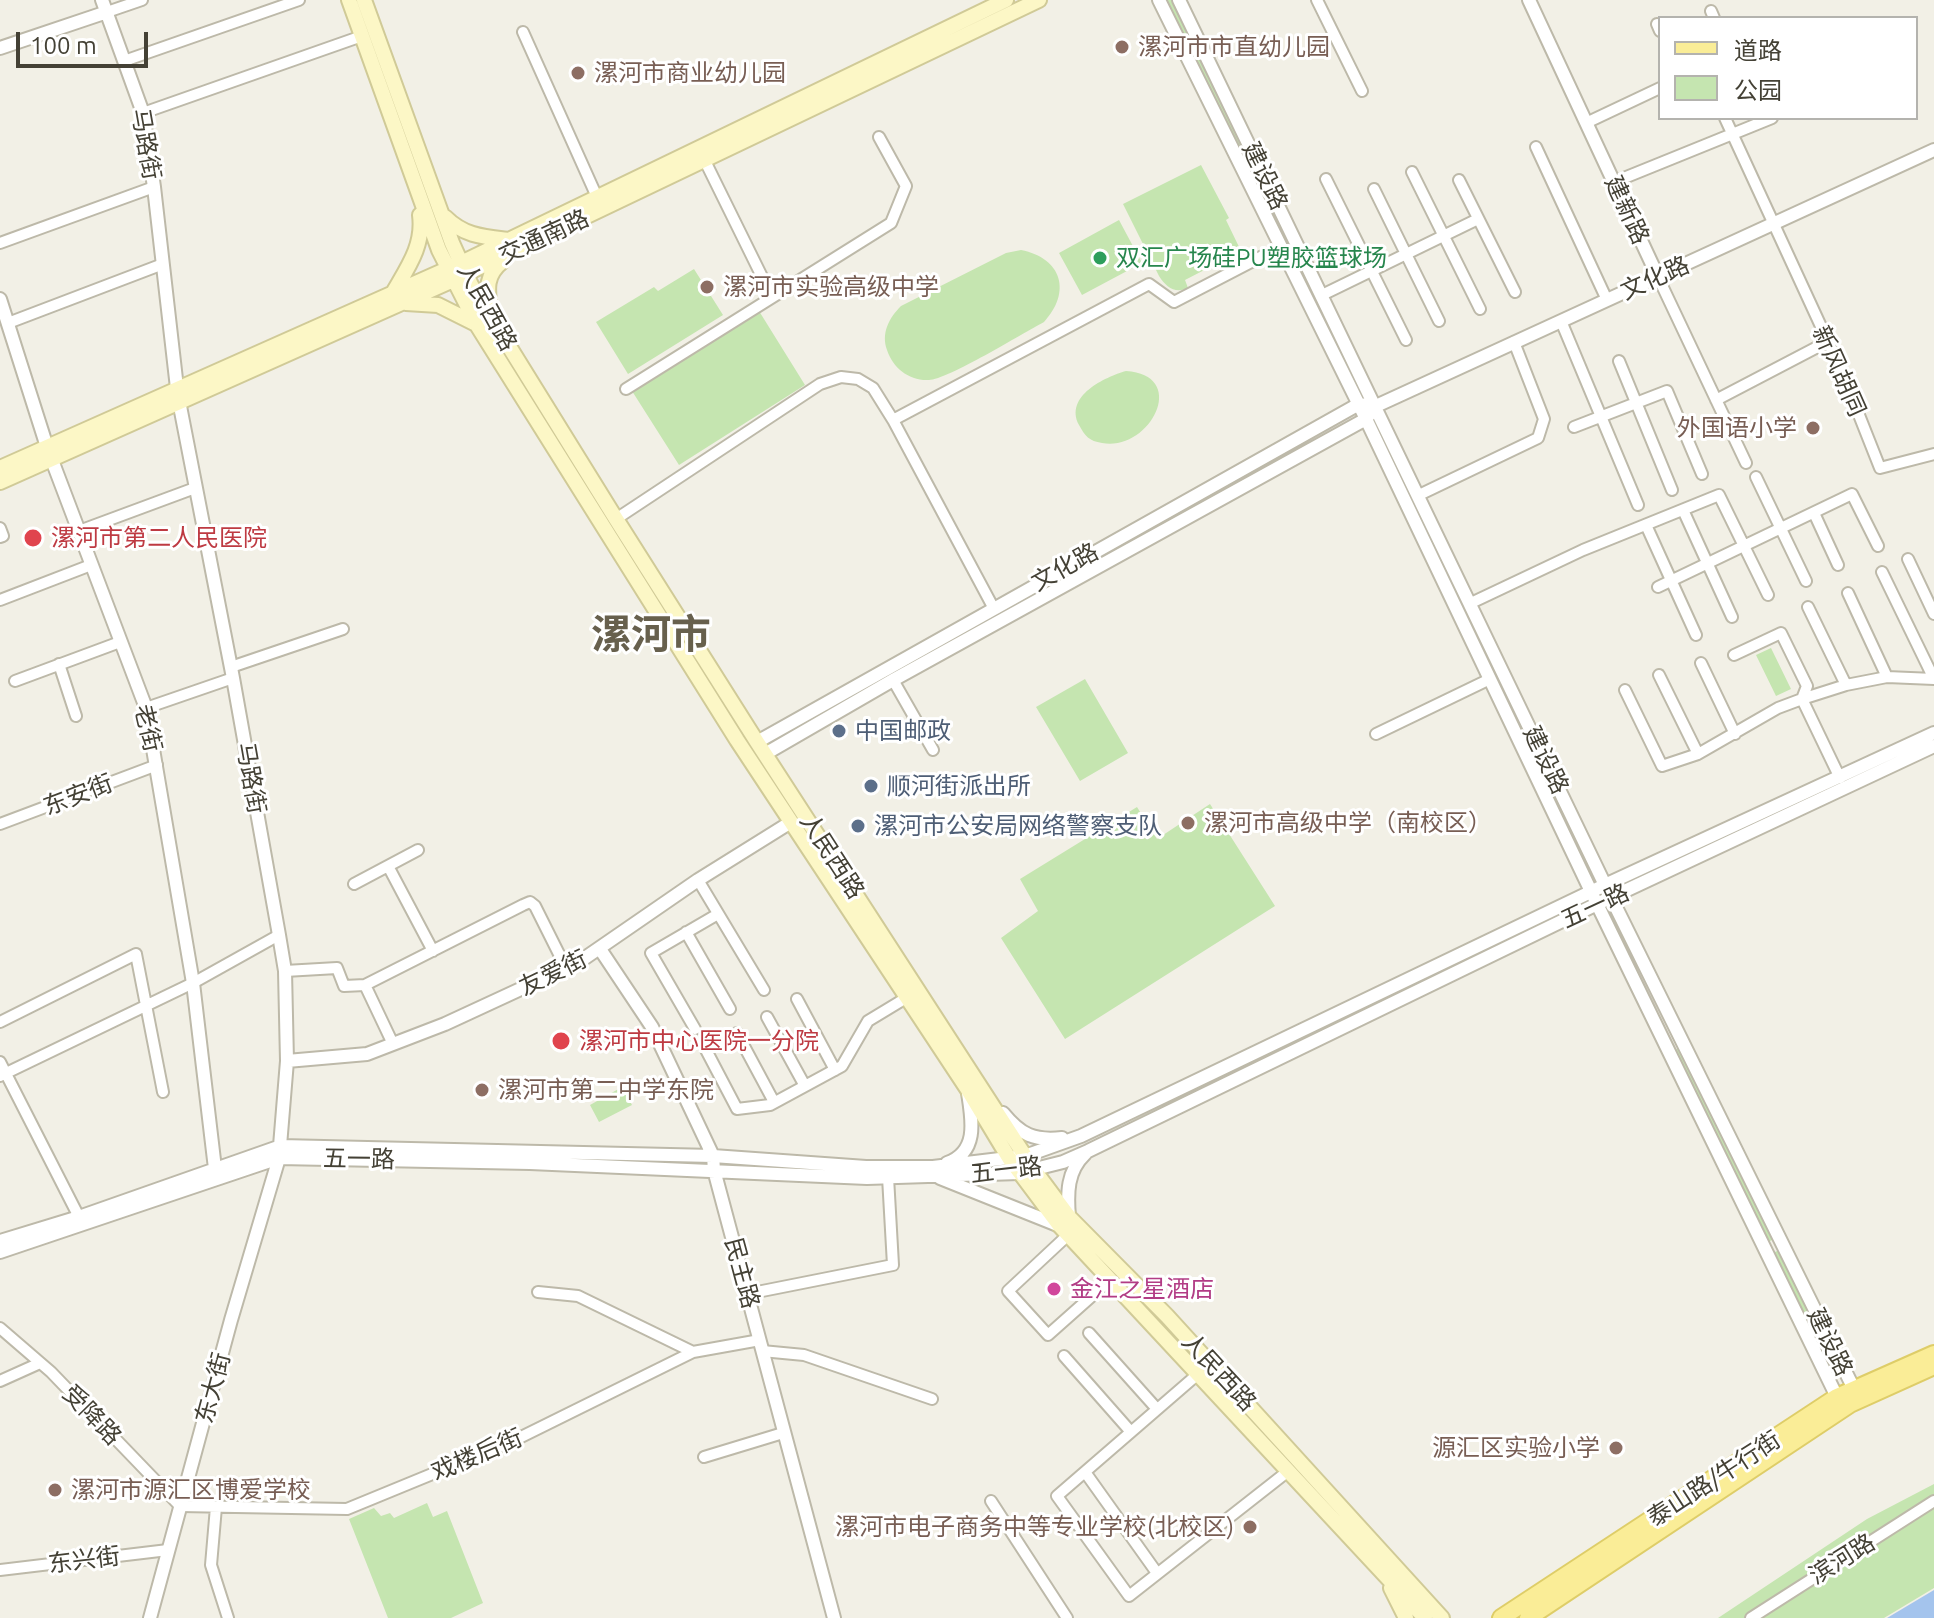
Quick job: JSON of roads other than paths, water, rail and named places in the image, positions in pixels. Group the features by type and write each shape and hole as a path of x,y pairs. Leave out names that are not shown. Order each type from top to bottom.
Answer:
{"main road":[{"name":"人民西路","path":"349,0 416,186 484,321 737,740 968,1090 1009,1158 1111,1279 1425,1618"},
{"name":"人民西路","path":"364,0 442,214 457,271"},
{"name":"交通南路","path":"513,245 597,197 1006,0"},
{"name":"交通南路","path":"0,482 50,453 705,161 1039,0"},
{"path":"416,186 422,231 414,258 395,298 438,305 484,321 489,275 513,245 468,234 456,228 442,214"},
{"name":"人民西路","path":"484,321 767,744 987,1094 1066,1226 1167,1316 1442,1618"},
{"name":"交通南路","path":"0,468 50,453"},
{"name":"泰山路/牛行街","path":"1500,1617 1847,1397 1934,1354"},
{"name":"泰山路/牛行街","path":"1528,1618 1847,1397 1934,1366"},
{"path":"1381,1570 1406,1618"},
{"path":"1424,1596 1454,1618"}],"street":[{"path":"0,48 104,6 142,0"},
{"path":"124,61 299,0"},
{"name":"建设路","path":"1159,0 1359,404 1591,892 1766,1250 1847,1397"},
{"name":"建设路","path":"1179,0 1605,885 1781,1242 1847,1397"},
{"path":"1317,0 1362,91"},
{"name":"建新路","path":"1531,1 1746,463"},
{"name":"马路街","path":"104,6 143,113 178,395 285,971 287,1061 280,1152"},
{"path":"523,32 597,197"},
{"path":"143,113 362,36"},
{"path":"1586,123 1658,89"},
{"name":"新风胡同","path":"1726,120 1842,372 1880,468 1934,454"},
{"path":"1614,182 1767,120"},
{"path":"626,389 891,223 906,186 879,137"},
{"path":"1536,147 1607,300"},
{"name":"文化路","path":"767,744 893,680 1366,419 1376,406 1934,150"},
{"path":"1237,160 1253,153"},
{"path":"705,161 772,297"},
{"path":"1412,172 1480,309"},
{"path":"1326,179 1406,340"},
{"path":"1459,180 1515,292"},
{"path":"0,243 154,187"},
{"path":"1374,189 1439,321"},
{"path":"1308,302 1478,219"},
{"path":"893,420 1149,284 1174,302 1280,247"},
{"path":"8,323 163,264"},
{"name":"老街","path":"0,299 50,453 146,708 193,983 216,1174"},
{"path":"1561,321 1638,505"},
{"path":"1419,495 1538,438 1544,419 1514,342"},
{"path":"1716,400 1827,342"},
{"path":"1619,361 1672,490"},
{"path":"616,519 828,380 841,377 858,379 873,388 893,420 993,607"},
{"path":"1574,427 1667,391 1702,474"},
{"path":"1359,404 1376,406"},
{"name":"文化路","path":"767,744 993,607 1359,404"},
{"path":"1756,477 1806,581"},
{"path":"79,531 195,488"},
{"path":"1658,587 1852,494 1878,546"},
{"path":"1457,610 1583,550 1719,495 1768,595"},
{"path":"1683,510 1732,617"},
{"path":"1814,513 1838,565"},
{"path":"1646,525 1696,635"},
{"path":"0,528 3,536 0,537"},
{"path":"1908,559 1934,614"},
{"path":"0,600 91,565"},
{"path":"1625,690 1662,766 1698,754 1778,708 1802,699 1846,685 1887,677 1934,679 1882,572"},
{"path":"1848,593 1887,677"},
{"path":"1808,607 1846,685"},
{"path":"146,708 343,629"},
{"path":"1734,655 1781,633 1807,686 1802,699 1842,784"},
{"path":"15,681 120,642"},
{"path":"1701,663 1735,734"},
{"path":"59,664 76,716"},
{"path":"1659,675 1698,754"},
{"path":"1376,734 1490,679"},
{"path":"893,680 933,750"},
{"name":"五一路","path":"0,1241 280,1152 713,1156 935,1172 1019,1173 1034,1170 1088,1151 1612,897 1842,784 1934,733"},
{"name":"五一路","path":"280,1152 888,1177 1025,1156 1081,1136 1605,885 1934,746"},
{"name":"东安街","path":"0,824 157,765"},
{"name":"友爱街","path":"287,1061 367,1054 445,1024 566,968 600,949 698,880 791,822"},
{"path":"354,884 418,850"},
{"path":"388,866 433,951"},
{"path":"698,880 764,990"},
{"path":"285,971 337,968 344,986 365,985 530,902 535,906 566,968"},
{"path":"695,1029 651,953 718,914"},
{"path":"686,932 730,1009"},
{"path":"3,1075 193,983 279,935"},
{"name":"民主路","path":"600,949 652,1027 713,1156 714,1170 834,1618"},
{"path":"0,1022 136,954 163,1092"},
{"path":"365,985 393,1044"},
{"path":"705,1048 737,1109 774,1102 842,1066 868,1021 906,998"},
{"path":"797,999 835,1070"},
{"path":"767,1017 805,1086"},
{"path":"737,1033 774,1102"},
{"path":"1666,1046 1681,1039"},
{"path":"0,1062 3,1075 79,1217"},
{"path":"935,1172 963,1154 969,1145 972,1133 968,1090"},
{"path":"987,1094 1011,1123 1036,1140 1081,1136"},
{"path":"1088,1151 1075,1164 1072,1174 1067,1195 1066,1226 1008,1291 1048,1335 1111,1279"},
{"name":"东大街","path":"150,1618 280,1152"},
{"path":"935,1172 1066,1226"},
{"name":"五一路","path":"0,1252 80,1228 216,1174"},
{"path":"747,1294 893,1265 888,1177"},
{"path":"1766,1250 1781,1242"},
{"path":"538,1292 578,1296 693,1352"},
{"name":"受降路","path":"0,1328 40,1363 180,1506"},
{"path":"1089,1333 1157,1409"},
{"name":"戏楼后街","path":"180,1506 347,1509 515,1440 693,1352 761,1345 804,1355 932,1399"},
{"path":"1064,1356 1131,1432"},
{"path":"0,1381 40,1363"},
{"path":"1198,1374 1057,1496 1129,1596 1287,1472"},
{"path":"704,1457 783,1433"},
{"path":"1085,1472 1157,1573"},
{"path":"991,1501 1067,1618"},
{"name":"滨河路","path":"1751,1618 1934,1501"},
{"path":"216,1507 211,1565 228,1618"},
{"name":"东兴街","path":"0,1570 168,1550"}],"water":[{"path":"1934,1590 1934,1618 1887,1618"}],"place":[{"name":"漯河市市直幼儿园","path":"1122,47"},
{"name":"漯河市商业幼儿园","path":"578,73"},
{"name":"双汇广场硅PU塑胶篮球场","path":"1100,258"},
{"name":"漯河市实验高级中学","path":"707,287"},
{"name":"外国语小学","path":"1813,428"},
{"name":"漯河市第二人民医院","path":"33,538"},
{"name":"中国邮政","path":"839,731"},
{"name":"顺河街派出所","path":"871,786"},
{"name":"漯河市高级中学（南校区）","path":"1188,823"},
{"name":"漯河市公安局网络警察支队","path":"858,826"},
{"name":"漯河市中心医院一分院","path":"561,1041"},
{"name":"漯河市第二中学东院","path":"482,1090"},
{"name":"金江之星酒店","path":"1054,1289"},
{"name":"源汇区实验小学","path":"1616,1448"},
{"name":"漯河市源汇区博爱学校","path":"55,1490"},
{"name":"漯河市电子商务中等专业学校(北校区)","path":"1250,1527"}],"district":[{"name":"漯河市","path":"651,635"}]}
